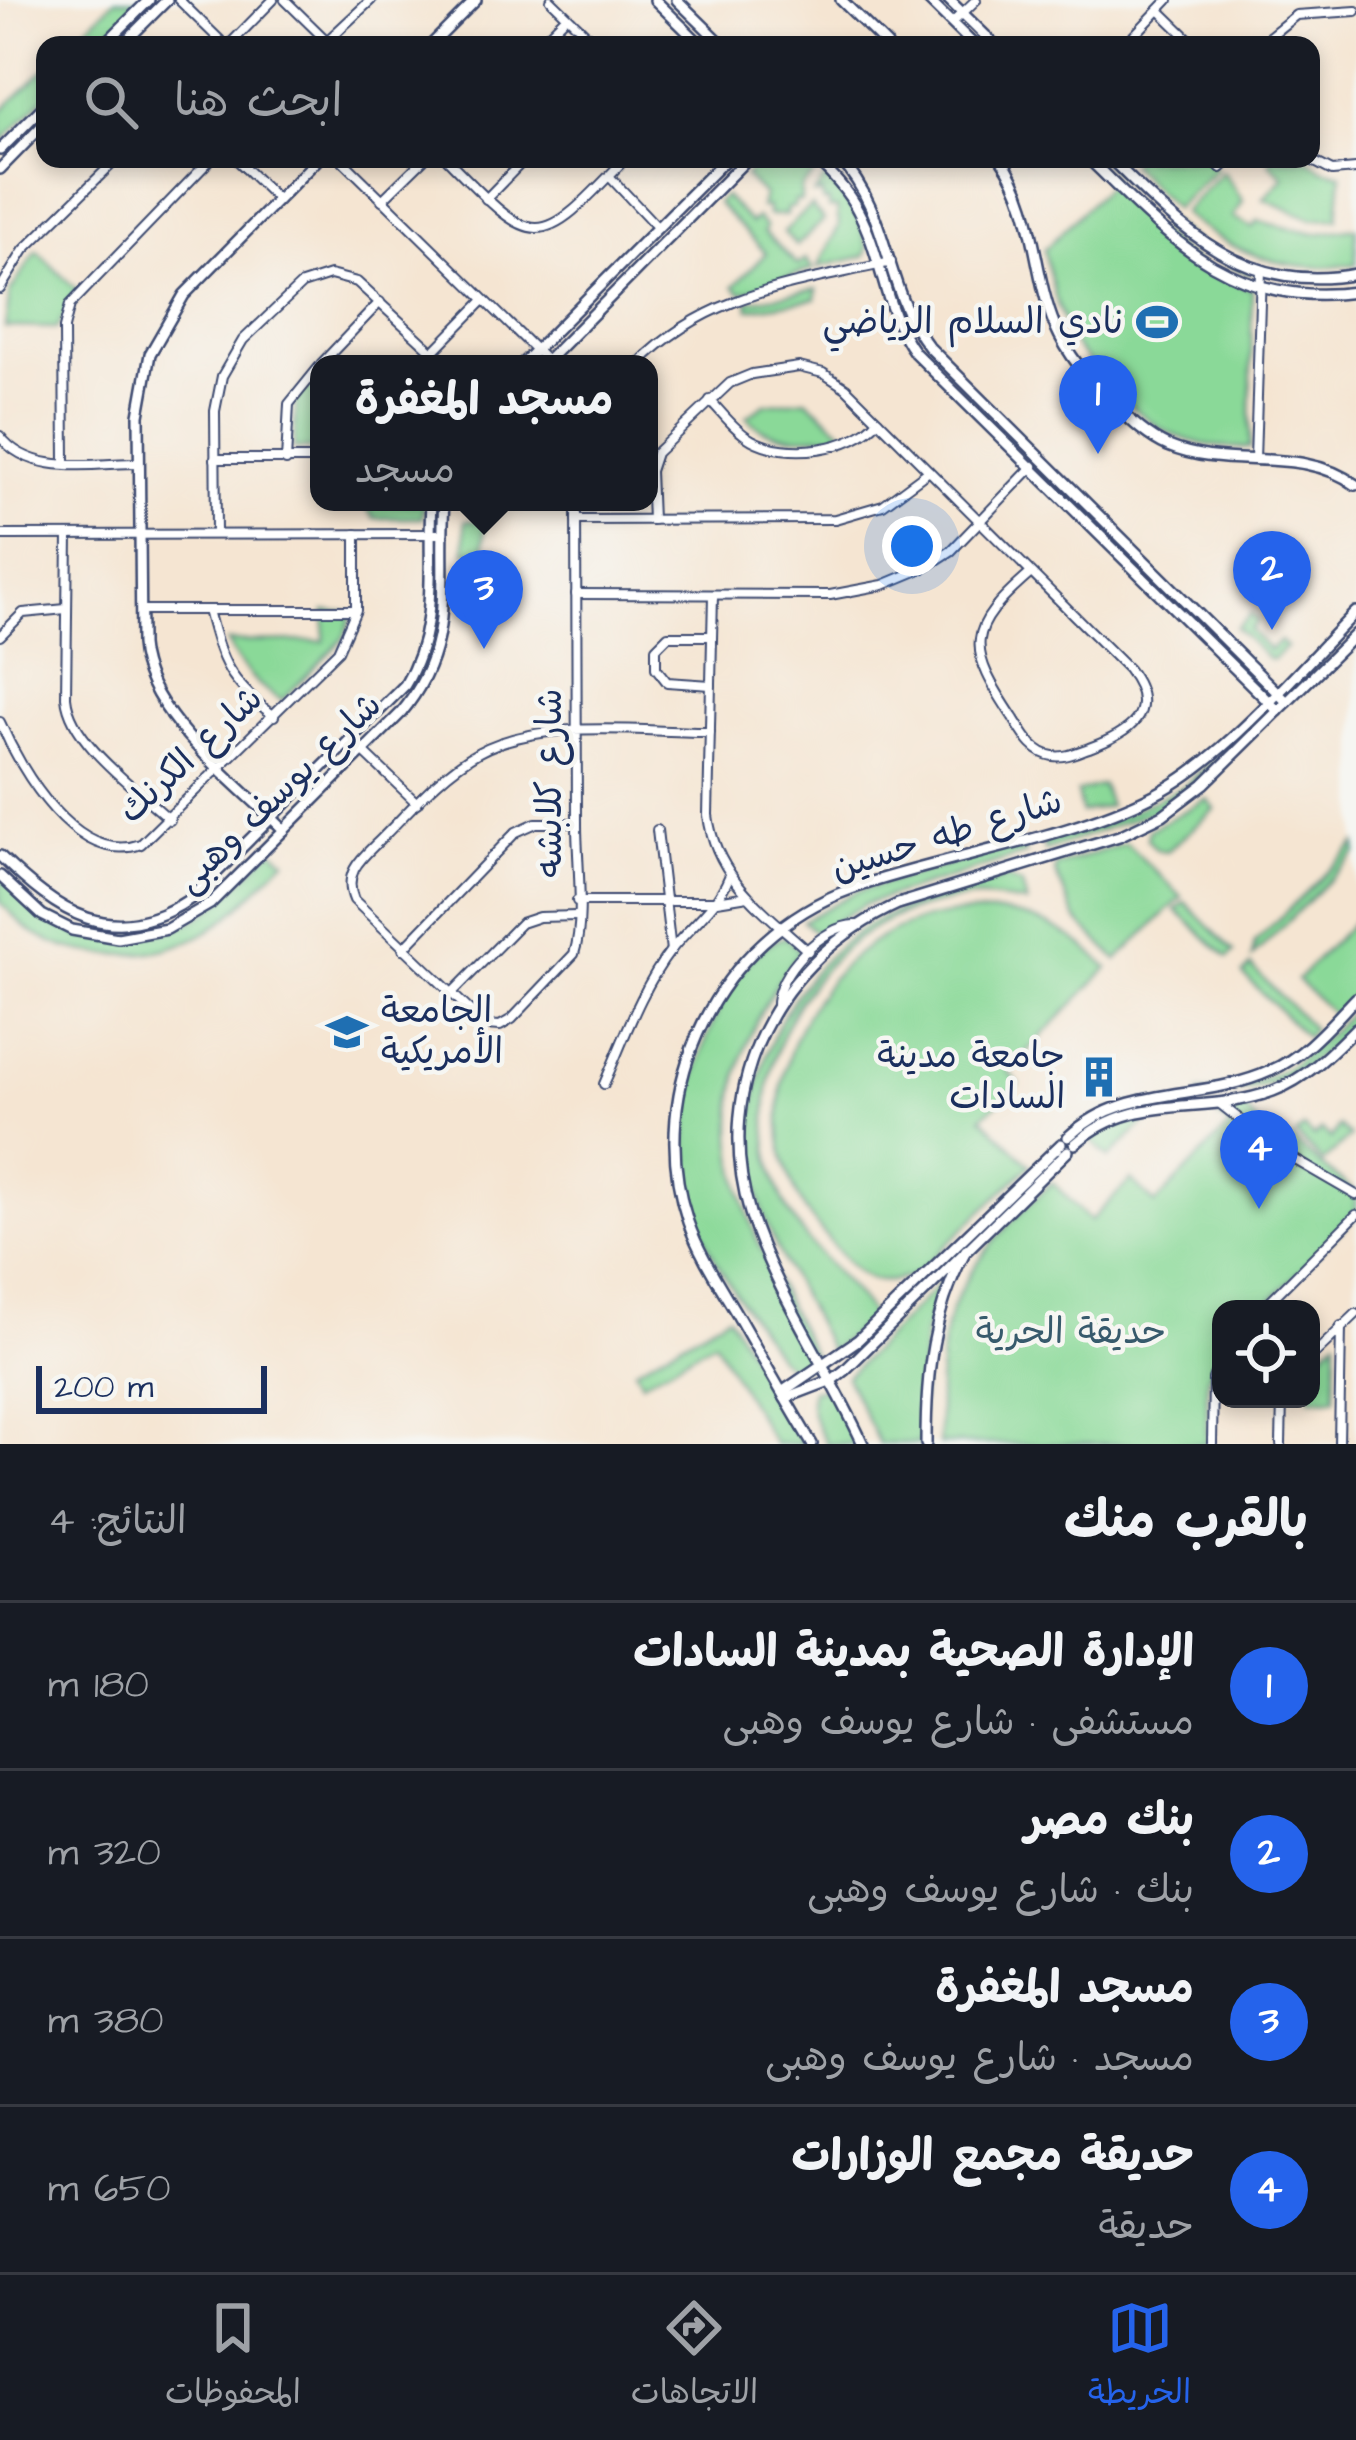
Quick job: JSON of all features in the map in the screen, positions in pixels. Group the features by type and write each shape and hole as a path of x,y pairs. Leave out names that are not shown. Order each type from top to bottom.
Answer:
{"street":[{"path":"113,36 149,0"},
{"path":"131,36 167,0"},
{"path":"179,0 217,36"},
{"path":"236,36 273,0"},
{"path":"285,0 322,36"},
{"path":"336,36 371,0"},
{"path":"440,36 476,0"},
{"path":"550,0 588,36"},
{"path":"655,0 692,36"},
{"path":"677,0 714,36"},
{"path":"841,0 878,36"},
{"path":"928,0 965,36"},
{"path":"950,0 986,36"},
{"path":"952,23 976,0"},
{"path":"1133,36 1168,0"},
{"path":"1159,10 1186,36"},
{"path":"1270,36 1296,15 1356,11"},
{"path":"547,36 567,16"},
{"path":"0,150 36,114"},
{"path":"0,169 36,132"},
{"path":"1320,165 1332,171 1356,169"},
{"path":"0,290 24,250 108,168"},
{"path":"65,463 64,328 70,305 202,168"},
{"path":"245,168 278,200"},
{"path":"284,830 170,716 154,693 142,656 142,383 163,327 193,286 309,168"},
{"path":"350,168 539,355"},
{"path":"382,200 415,168"},
{"path":"456,168 512,221 542,228 568,218 617,168"},
{"path":"486,199 516,168"},
{"path":"532,355 718,168"},
{"path":"553,355 738,168"},
{"path":"825,168 859,212 889,307 908,343 1278,711"},
{"path":"846,168 869,200 902,300 922,339 1287,702"},
{"path":"1006,168 1025,206 1055,326 1102,393 1137,427 1169,446 1210,457 1318,465 1356,485"},
{"path":"1099,168 1192,255 1224,274 1260,287 1324,295 1356,292"},
{"path":"1120,168 1194,238 1220,254 1261,270 1318,278 1356,274"},
{"path":"609,176 658,228"},
{"path":"648,355 682,326 720,305 891,262"},
{"path":"1256,460 1261,270"},
{"path":"216,534 215,402 222,376 236,349 302,284 330,275 356,282 433,352"},
{"path":"430,355 484,300"},
{"path":"330,355 380,302"},
{"path":"658,452 710,400 744,376 799,367 831,377 878,419 980,521 1135,678 1140,709 1123,736 1072,754 1047,754 1027,739 985,676 981,640 987,615 1031,573"},
{"path":"286,461 289,404 310,378"},
{"path":"710,400 745,435 765,446 841,446 861,437 878,419"},
{"path":"0,436 27,459 140,463"},
{"path":"215,459 310,459"},
{"path":"576,594 830,595 883,586 939,560 1040,459"},
{"path":"576,520 847,517 894,499 929,471"},
{"name":"شارع يوسف وهبى","path":"0,856 40,895 70,912 103,921 137,921 190,899 398,696 422,650 431,600 430,511"},
{"name":"شارع يوسف وهبى","path":"0,876 42,915 62,926 106,937 143,936 200,912 409,704 433,661 443,619 444,511"},
{"name":"شارع كلابشه","path":"450,995 476,1021 495,1027 512,1019 578,945 576,511"},
{"path":"652,511 652,520"},
{"name":"شارع الكرنك","path":"0,722 30,781 92,841 113,849 135,847 153,837 338,651 356,610 356,534"},
{"path":"0,535 443,534"},
{"path":"68,535 67,704 74,725 170,820"},
{"path":"713,595 709,824 717,853 730,875 808,951"},
{"path":"0,636 23,613 67,608"},
{"path":"141,610 356,610"},
{"path":"208,610 225,668 244,692 274,716"},
{"name":"شارع طه حسين","path":"812,1444 699,1249 680,1192 675,1138 685,1067 704,1017 734,973 782,927 848,890 1117,811 1170,787 1199,766 1356,612"},
{"path":"1341,627 1355,638"},
{"path":"711,685 667,682 656,668 656,648 668,636 712,636"},
{"name":"شارع طه حسين","path":"863,1444 756,1230 740,1162 747,1076 777,1006 814,959 856,925 898,904 1119,836 1163,815 1191,795 1355,638"},
{"path":"577,916 538,917 521,923 450,995 354,900 349,881 357,863 447,774 495,745 537,734 710,732"},
{"path":"352,741 417,803"},
{"path":"403,949 516,832 536,823 577,823"},
{"path":"657,830 670,951"},
{"path":"1029,837 1039,861"},
{"path":"604,1084 641,1000 670,951 717,901 730,875"},
{"path":"577,902 717,901 748,896"},
{"path":"777,1006 779,988 808,951 833,929 856,925"},
{"path":"783,1395 886,1322 966,1250 1088,1120 1118,1104 1247,1079 1284,1065 1356,998"},
{"path":"783,1395 832,1380 1068,1144 1127,1113 1240,1100 1278,1089 1303,1076 1356,1028"},
{"path":"1187,1092 1189,1106"},
{"path":"1240,1100 1245,1120"},
{"path":"1218,1102 1280,1151 1356,1195"},
{"path":"1271,1300 1356,1215"},
{"path":"926,1444 932,1336 966,1250"},
{"path":"1320,1348 1356,1314"},
{"path":"1339,1444 1342,1326"},
{"path":"1212,1444 1213,1408"},
{"path":"1280,1444 1282,1408"}],"green space":[{"path":"115,0 141,0 106,36 78,36"},
{"path":"36,78 36,106 0,143 0,113"},
{"path":"753,168 820,168 801,188 801,201 787,208 786,215 768,215 768,207 761,207 764,195 745,176"},
{"path":"1110,168 1190,237 1250,274 1187,240"},
{"path":"1134,168 1216,169 1174,209"},
{"path":"1275,168 1320,168 1342,174 1338,218 1312,219 1264,199 1284,177"},
{"path":"1223,171 1243,201 1233,217 1253,227 1257,221 1315,234 1356,228 1356,264 1308,266 1263,258 1221,239 1182,213"},
{"path":"827,176 859,218 868,248 865,256 818,267 839,226 837,208 829,208 822,193 814,194"},
{"name":"نادي السلام الرياضي","path":"1108,185 1191,259 1252,289 1250,448 1219,447 1170,433 1133,407 1076,348 1060,312 1044,250"},
{"path":"724,196 751,223 757,218 766,227 764,232 798,265 806,259 813,269 741,293 734,286 766,253 717,203"},
{"path":"811,206 824,220 796,246 784,232"},
{"path":"37,251 78,291 57,328 5,327 10,292"},
{"path":"817,289 816,299 749,309 748,301"},
{"path":"310,385 310,449 294,449 296,397"},
{"path":"806,399 847,434 779,435 747,416 765,404"},
{"path":"369,511 423,511 422,518 374,518"},
{"path":"465,521 484,521 484,551 465,552"},
{"path":"325,611 348,612 351,619 343,639 282,700 250,676 227,642 324,641"},
{"path":"1251,614 1258,621 1250,630 1269,650 1280,641 1286,647 1273,659 1236,628"},
{"path":"1265,713 1187,790 1156,810 1045,851 1043,842 1123,815 1184,786"},
{"path":"1102,785 1109,806 1081,813 1077,792"},
{"path":"1207,799 1215,809 1166,852 1147,839 1149,830"},
{"path":"1126,843 1182,897 1117,960 1076,919 1055,872 1056,866"},
{"path":"1022,844 1026,854 865,904 816,933 803,921 855,892"},
{"path":"1356,844 1356,853 1252,957 1255,942"},
{"path":"273,849 285,860 229,916 189,941 145,953 99,954 55,943 30,931 0,902 0,875 43,915 67,927 104,936 161,932 207,912"},
{"path":"1006,878 1022,885 1027,903 979,898 938,903 894,917 849,945 796,1007 779,1044 769,1083 766,1124 771,1164 793,1219 869,1312 870,1320 830,1351 772,1235 755,1177 752,1136 766,1055 806,982 834,951 867,926 917,904"},
{"path":"1185,902 1234,952 1228,958 1176,910"},
{"path":"1004,913 1061,931 1108,968 1008,1071 1019,1084 982,1117 1030,1165 916,1274 888,1281 867,1278 809,1216 787,1169 780,1131 781,1092 790,1054 805,1017 827,984 854,956 887,934 944,916"},
{"path":"1356,919 1356,994 1334,1015 1297,980"},
{"path":"785,937 800,951 765,1005 743,1056 733,1105 734,1152 761,1249 813,1354 811,1362 798,1368 778,1357 709,1247 693,1203 687,1147 692,1090 719,1009 754,956"},
{"path":"1251,966 1313,1029 1306,1037 1243,974"},
{"path":"1356,1007 1356,1022 1302,1068 1269,1084 1199,1096 1287,1068"},
{"name":"حديقة الحرية","path":"1243,1107 1280,1148 1292,1139 1356,1193 1356,1215 1271,1300 1212,1300 1207,1444 939,1444 945,1332 961,1289 1003,1231 1052,1182 1090,1221 1131,1180 1155,1204 1230,1126 1212,1112"},
{"path":"1140,1112 1147,1121 1109,1158 1088,1137 1096,1130"},
{"path":"1339,1126 1350,1137 1323,1162 1296,1135 1304,1128 1314,1137 1322,1130 1331,1139"},
{"path":"949,1274 924,1333 919,1444 879,1444 846,1377"},
{"path":"728,1315 803,1444 774,1444 714,1341 642,1382 635,1369"},
{"path":"1336,1339 1335,1397 1320,1398 1320,1355"},
{"path":"830,1387 859,1444 827,1444 816,1425 812,1390"}],"place":[{"name":"نادي السلام الرياضي","path":"1157,322"},
{"name":"الإدارة الصحية بمدينة السادات","path":"1098,454"},
{"name":"بنك مصر","path":"1272,630"},
{"name":"مسجد المغفرة","path":"484,649"},
{"name":"الجامعة الأمريكية","path":"347,1032"},
{"name":"جامعة مدينة السادات","path":"1099,1077"},
{"name":"حديقة مجمع الوزارات","path":"1259,1209"}]}
